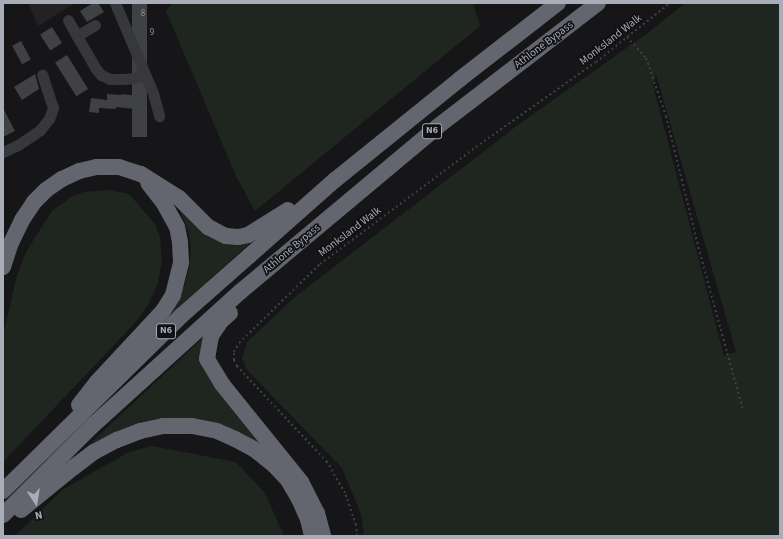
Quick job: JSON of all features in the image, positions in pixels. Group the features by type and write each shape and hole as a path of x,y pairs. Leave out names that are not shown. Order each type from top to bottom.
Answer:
{"highway":[{"name":"Athlone Bypass","path":"3,491 181,316 336,180 460,79 558,3"},
{"name":"Athlone Bypass","path":"3,515 91,427 234,297 437,127 598,3"},
{"path":"3,267 10,245 22,220 34,202 46,190 79,171 96,167 119,167 141,174 179,198 208,227 226,236 238,237 248,235 264,226 336,180"},
{"path":"48,447 96,382 163,312 173,295 180,262 180,242 177,227 163,202 141,174"},
{"path":"272,265 251,293 221,321 211,336 207,359 222,384 301,482 317,513 323,536"},
{"path":"3,525 94,452 117,440 140,431 163,426 192,426 217,431 235,439 254,449 274,465 288,480 299,499 308,519 312,536"}],"street":[{"path":"115,3 153,94 159,116"},
{"path":"68,20 96,69 105,78 130,78 144,73"},
{"path":"77,36 95,24"},
{"path":"3,152 18,145 40,130 49,119 52,108 42,74"}],"path":[{"name":"Monksland Walk","path":"357,536 356,525 345,493 327,462 237,366 234,360 234,352 239,343 320,264 480,144 596,62 670,3"},
{"path":"627,37 646,58 666,116 701,257 743,411"}],"shaded area":[{"path":"28,3 76,3 38,26"},
{"path":"172,3 473,3 480,26 255,211 236,176 166,11"},
{"path":"685,3 780,3 780,536 364,536 361,514 342,468 247,370 242,359 247,342 295,297 518,125 649,32","holes":["656,74 736,352 724,356 653,85"]},
{"path":"109,190 129,194 155,224 160,237 162,260 158,283 148,305 134,324 3,462 3,335 17,275 26,252 52,211 71,197 84,192"},
{"path":"178,206 202,232 211,238 228,244 252,241 171,315 185,284 190,264 191,246 189,233"},
{"path":"204,337 205,342 278,459 196,419 78,455"},
{"path":"152,446 236,462 265,493 284,536 15,536 62,490 129,452"}],"building":[{"path":"93,3 98,3 104,12 87,22 80,11"},
{"path":"132,3 147,3 147,137 132,137"},
{"path":"52,27 62,43 50,51 40,34"},
{"path":"21,41 31,60 22,64 12,46"},
{"path":"67,55 88,89 76,96 55,62"},
{"path":"35,74 39,89 22,100 14,87"},
{"path":"107,94 146,97 144,110 116,107 116,109 99,108 99,113 89,112 91,98 107,100"},
{"path":"3,108 15,131 3,137"}]}
